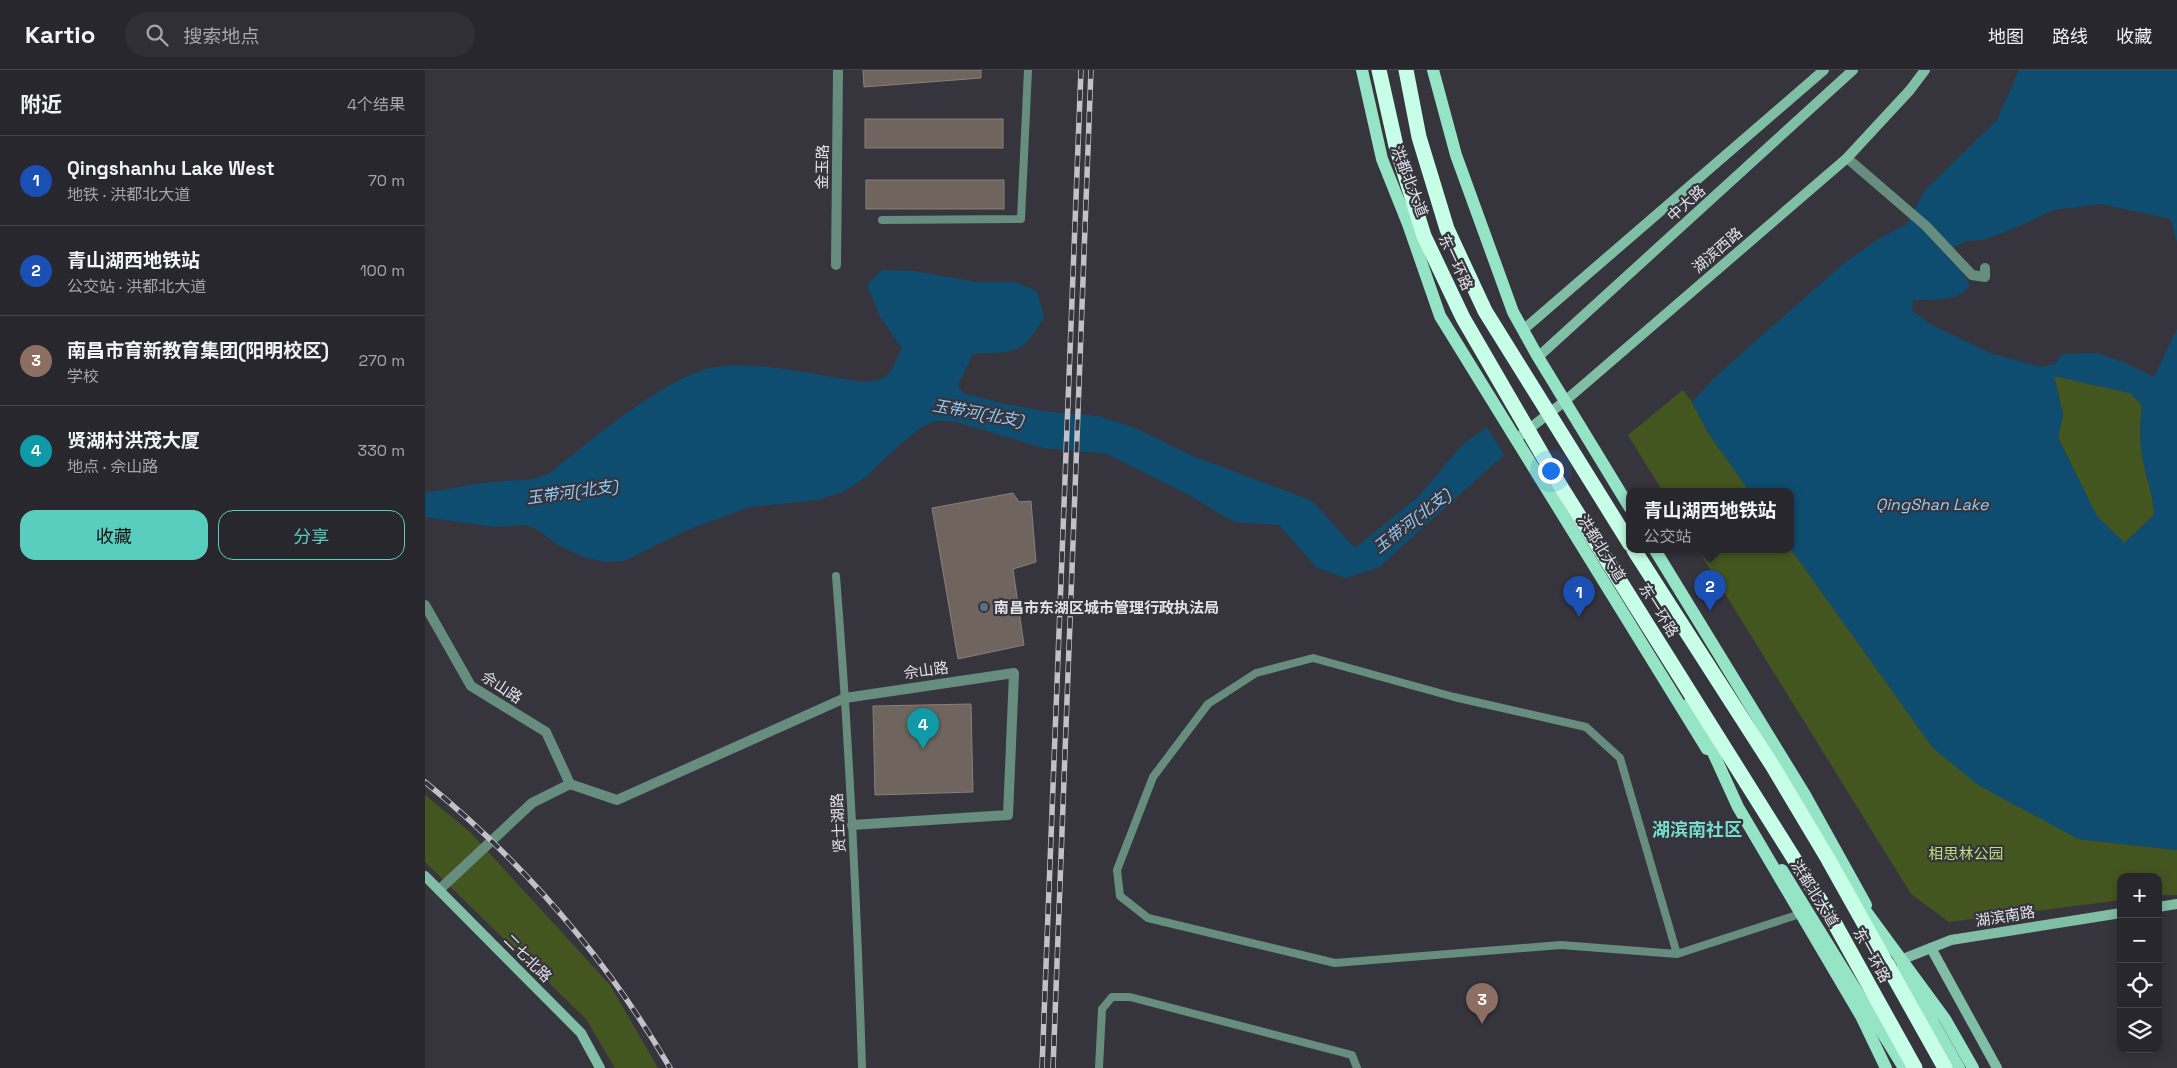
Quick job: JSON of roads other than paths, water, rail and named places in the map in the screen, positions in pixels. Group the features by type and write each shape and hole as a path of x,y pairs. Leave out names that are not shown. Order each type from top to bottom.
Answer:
{"highway":[{"name":"东一环路","path":"1379,70 1396,146 1424,236 1463,318 1561,487 1835,924 1915,1068"},
{"name":"东一环路","path":"1406,70 1419,137 1447,229 1485,311 1626,538"},
{"name":"东一环路","path":"1636,553 1772,765 1828,859 1945,1068"}],"main road":[{"name":"洪都北大道","path":"1362,70 1382,159 1409,224 1440,316 1904,1068"},
{"path":"1433,70 1456,155 1513,312 1538,357 1626,501"},
{"name":"中大路","path":"1523,330 1824,70"},
{"name":"中大路","path":"1538,357 1853,70"},
{"name":"湖滨西路","path":"1516,439 1565,401 1847,158 1910,90 1925,70"},
{"path":"1657,553 1805,796 1959,1068"},
{"path":"1670,659 1738,807 1861,1016 1886,1068"},
{"path":"1828,859 1945,1019 1973,1068"},
{"name":"二七北路","path":"425,876 581,1033 599,1068"},
{"path":"2162,906 2177,904"},
{"name":"湖滨南路","path":"1898,961 1951,940 2117,914"},
{"path":"1931,948 1997,1068"}],"street":[{"name":"金玉路","path":"836,264 838,70"},
{"path":"1847,158 1925,226 1972,275 1985,277 1985,268"},
{"name":"佘山路","path":"425,605 471,686 546,732 570,784 617,800 845,698 1014,673 1008,815 852,825"},
{"path":"439,890 532,803 570,784"}],"lane":[{"path":"881,220 1021,219 1028,70"},
{"name":"贤士湖路","path":"836,576 852,825 862,1068"},
{"path":"1677,954 1620,758 1586,727 1454,696 1313,658 1256,673 1209,704 1153,777 1117,870 1120,896 1148,918 1335,963 1561,945 1677,954 1808,912"},
{"path":"1099,1068 1102,1009 1112,996 1130,997 1352,1054 1357,1068"}],"water":[{"name":"QingShan Lake","path":"2019,70 2177,70 2177,243 2171,219 2101,204 2054,210 2008,231 1982,240 1966,241 1956,246 1952,250 1952,260 1968,280 1969,286 1951,298 1913,300 1912,311 1932,325 1990,353 2041,367 2055,364 2062,354 2096,353 2126,363 2154,377 2177,329 2177,850 2078,839 1978,785 1933,748 1794,553 1794,488 1747,488 1708,433 1692,402 1714,378 1844,263 1883,236 1906,225 1925,190 1997,120","holes":["2054,376 2130,393 2142,405 2141,446 2144,467 2153,501 2154,515 2125,543 2097,516 2058,438 2063,414"]},
{"name":"玉带河(北支)","path":"882,270 914,271 977,282 1014,282 1037,291 1044,316 1030,339 1023,345 1008,352 973,354 958,385 963,393 1005,404 1044,411 1098,416 1133,427 1193,456 1312,501 1355,548 1418,497 1462,445 1487,427 1504,455 1379,567 1346,578 1317,568 1279,525 1234,522 1187,494 1107,454 1043,448 956,422 937,421 921,427 865,478 842,492 819,500 750,507 685,531 624,561 606,562 586,558 560,546 536,529 525,525 494,527 425,517 425,493 482,483 534,479 550,473 653,395 697,372 716,367 753,366 864,382 885,377 892,369 902,348 880,317 867,285"}],"railway":[{"path":"1042,1068 1081,70"},
{"path":"1053,1068 1091,70"},
{"path":"425,782 496,845 561,914 619,989 670,1068"}],"place":[{"name":"南昌市东湖区城市管理行政执法局","path":"984,607"},
{"name":"青山湖西地铁站","path":"1710,611"},
{"name":"Qingshanhu Lake West","path":"1579,617"},
{"name":"贤湖村洪茂大厦","path":"923,749"},
{"name":"南昌市育新教育集团(阳明校区)","path":"1482,1024"}],"district":[{"name":"湖滨南社区","path":"1697,829"}],"park label":[{"name":"相思林公园","path":"1966,853"}]}
